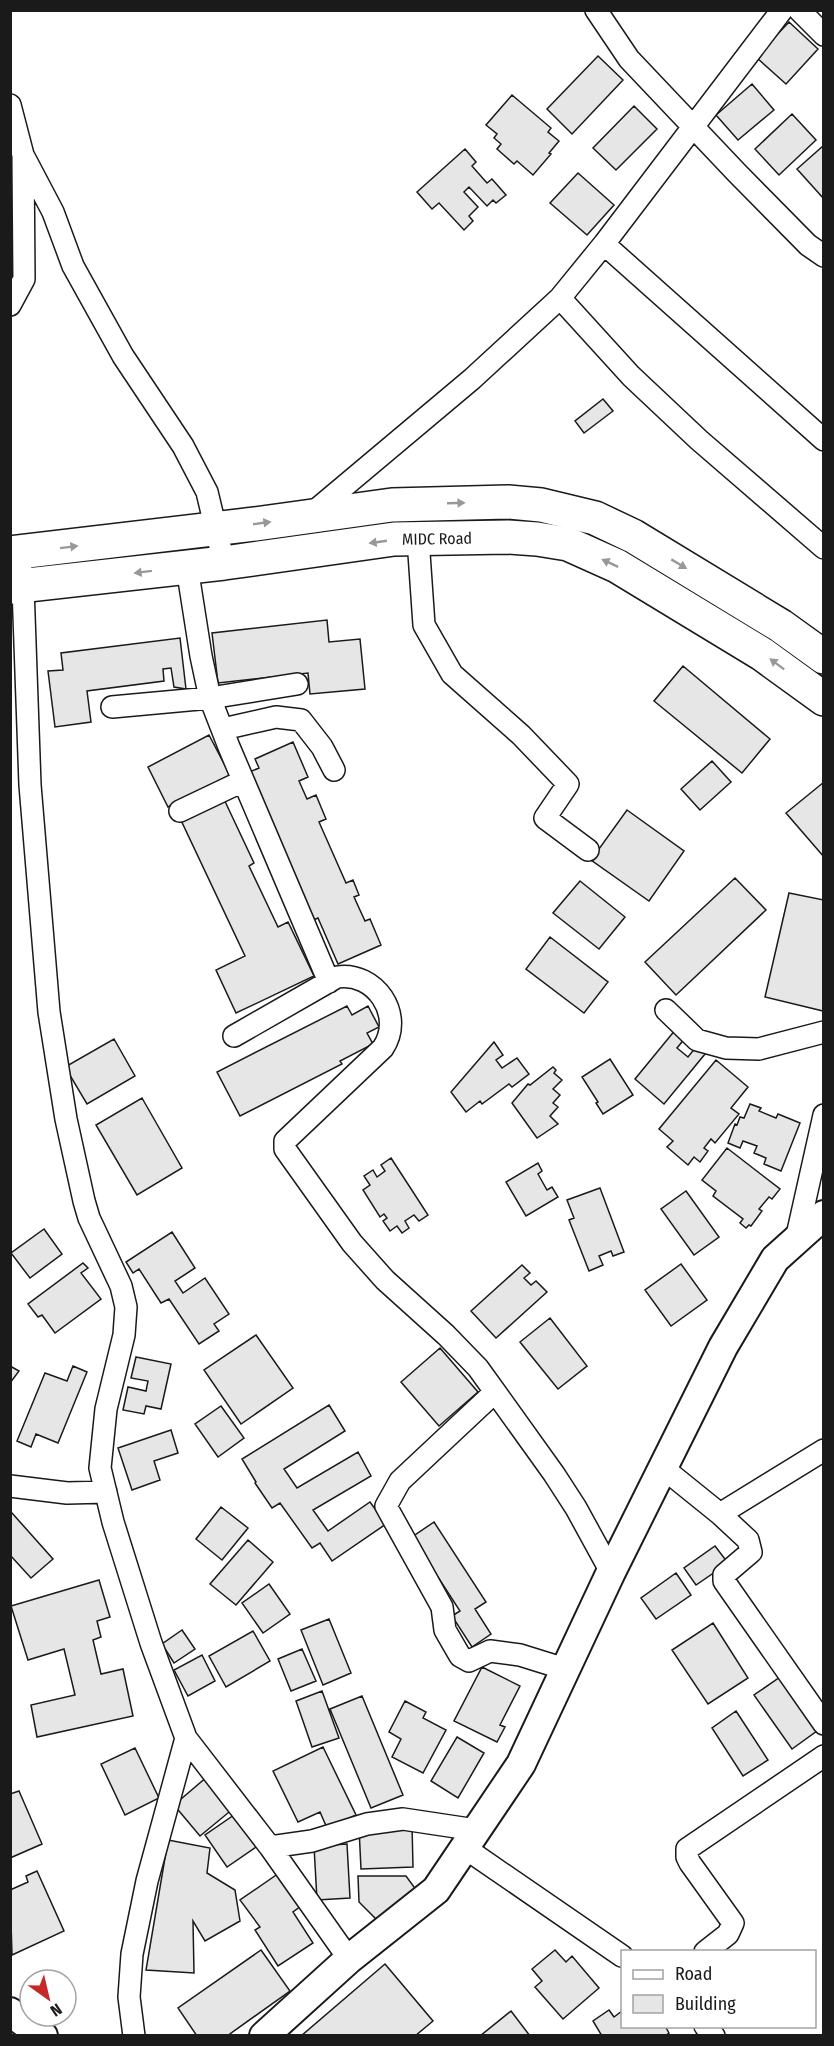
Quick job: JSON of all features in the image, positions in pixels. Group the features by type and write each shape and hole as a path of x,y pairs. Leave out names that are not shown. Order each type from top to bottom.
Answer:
{"main road":[{"name":"MIDC Road","path":"15,553 404,505 508,502 560,508 595,518 633,536 781,626 824,657"},
{"name":"MIDC Road","path":"17,587 394,539 537,538 568,544 617,566 762,654 824,699"}],"street":[{"path":"596,10 630,59 693,127 808,245 824,256"},
{"path":"307,517 472,379 560,298 604,244 782,10"},
{"path":"799,10 824,35"},
{"path":"10,105 23,155 53,212 72,267 123,356 183,446 207,492 224,562"},
{"path":"10,305 24,279 23,155"},
{"path":"604,244 824,440"},
{"path":"560,298 631,376 673,416 824,548"},
{"path":"418,539 423,625 452,674 521,735 568,784 544,818 588,850"},
{"path":"15,553 30,785 49,1012 66,1119 84,1201 89,1218 121,1286 126,1307 124,1335 106,1408 100,1468 113,1522 147,1632 186,1738 270,1848 349,1959"},
{"path":"187,567 210,698 329,982"},
{"path":"112,707 210,698 297,684"},
{"path":"223,729 276,717 301,720 322,747 334,770"},
{"path":"180,811 243,781"},
{"path":"234,1036 337,977 348,975 358,978 386,1002 391,1014 392,1025 389,1039 379,1052 285,1141 285,1149 352,1243 385,1280 470,1360 495,1392 576,1508 611,1572"},
{"path":"666,1010 698,1040 726,1048 759,1049 824,1032"},
{"path":"796,1240 824,1115"},
{"path":"264,2036 349,1959 436,1890 471,1839 521,1764 611,1572 723,1347 776,1259 824,1215"},
{"path":"495,1392 400,1481 386,1506 441,1607 445,1630 460,1656 469,1661 490,1651 510,1653 566,1669"},
{"path":"720,1514 824,1450"},
{"path":"663,1468 748,1540 751,1552 724,1575 724,1581 824,1724"},
{"path":"10,1486 67,1493 106,1492"},
{"path":"134,2036 129,1997 132,1954 147,1881 186,1738"},
{"path":"708,1950 728,1934 734,1923 690,1863 687,1849 824,1756"},
{"path":"270,1848 312,1841 367,1824 403,1819 471,1839 621,1955"},
{"path":"10,2012 40,2035"}],"building":[{"path":"789,22 818,49 786,84 756,57"},
{"path":"598,56 623,80 572,134 547,109"},
{"path":"752,84 774,110 738,140 716,115"},
{"path":"512,95 551,128 548,132 559,141 533,175 517,161 514,164 497,149 501,144 494,138 497,134 486,125"},
{"path":"634,106 657,129 616,170 593,148"},
{"path":"792,114 816,140 779,175 755,149"},
{"path":"824,146 824,199 797,169"},
{"path":"465,149 476,162 472,166 487,183 492,179 506,195 496,203 493,200 487,206 469,187 464,192 478,207 469,216 473,221 464,230 439,203 432,209 417,192"},
{"path":"578,173 614,205 587,235 550,203"},
{"path":"603,399 613,411 584,433 575,421"},
{"path":"327,620 329,642 360,639 365,689 310,694 308,673 218,683 212,633"},
{"path":"180,638 186,689 174,687 171,668 163,669 164,681 87,691 91,722 55,727 48,671 63,670 61,653"},
{"path":"683,666 770,739 742,773 654,701"},
{"path":"209,735 230,775 168,807 148,767"},
{"path":"293,742 308,777 299,781 307,799 316,795 326,819 319,822 346,883 353,880 359,895 354,897 365,921 370,919 381,945 338,964 318,918 311,921 247,773 259,768 255,759"},
{"path":"712,761 731,782 700,810 681,789"},
{"path":"824,782 824,857 786,813"},
{"path":"222,795 254,863 249,866 278,927 288,922 314,976 236,1013 216,970 245,956 179,816"},
{"path":"627,810 684,851 649,901 591,860"},
{"path":"735,878 766,910 676,995 645,962"},
{"path":"580,881 625,917 599,949 553,913"},
{"path":"789,893 824,900 823,1011 765,997"},
{"path":"550,937 608,982 584,1013 526,969"},
{"path":"347,1006 352,1015 368,1006 379,1027 367,1033 373,1044 340,1061 342,1064 240,1116 217,1072"},
{"path":"676,1029 686,1037 677,1048 688,1057 696,1047 705,1054 664,1104 635,1079"},
{"path":"114,1039 135,1076 87,1104 65,1067"},
{"path":"494,1042 503,1055 496,1060 502,1068 517,1058 529,1074 512,1087 509,1084 482,1104 480,1101 466,1112 451,1092"},
{"path":"610,1059 633,1095 603,1114 582,1077"},
{"path":"716,1060 748,1087 731,1108 739,1114 715,1143 711,1139 704,1148 708,1151 700,1162 694,1157 688,1165 667,1147 673,1141 659,1129"},
{"path":"553,1067 556,1070 554,1073 562,1080 553,1089 560,1095 553,1103 558,1107 550,1116 558,1124 537,1138 512,1103 528,1084 530,1085"},
{"path":"142,1098 182,1168 137,1195 96,1125"},
{"path":"750,1104 761,1108 759,1111 776,1118 778,1114 800,1123 781,1171 764,1164 766,1158 754,1153 757,1146 743,1141 740,1148 728,1143 735,1124 737,1125 740,1117 744,1118"},
{"path":"727,1148 780,1189 772,1199 769,1197 759,1209 762,1211 751,1226 746,1228 740,1223 743,1219 713,1196 716,1191 702,1180"},
{"path":"391,1158 428,1215 419,1221 414,1215 405,1221 409,1228 402,1233 397,1226 390,1231 383,1221 387,1218 384,1214 380,1217 363,1190 370,1185 364,1176 373,1170 377,1177 385,1171 381,1165"},
{"path":"538,1163 542,1171 538,1174 547,1190 552,1187 558,1197 526,1216 506,1182"},
{"path":"600,1188 624,1252 613,1256 611,1251 599,1256 603,1265 589,1271 569,1220 574,1218 567,1200"},
{"path":"686,1191 719,1237 694,1255 661,1209"},
{"path":"44,1229 62,1254 30,1278 11,1253"},
{"path":"172,1232 195,1268 175,1281 183,1293 205,1278 229,1314 214,1324 219,1331 199,1344 169,1299 161,1303 139,1269 133,1273 126,1262"},
{"path":"83,1263 88,1268 81,1273 101,1299 55,1333 42,1315 38,1317 28,1304"},
{"path":"681,1264 707,1300 671,1326 645,1290"},
{"path":"522,1265 530,1273 524,1278 531,1285 536,1281 547,1292 496,1338 471,1311"},
{"path":"550,1318 587,1366 558,1389 520,1342"},
{"path":"256,1335 293,1388 241,1424 204,1370"},
{"path":"440,1348 478,1392 439,1426 401,1382"},
{"path":"136,1357 171,1364 161,1409 146,1406 144,1414 123,1410 128,1387 146,1391 148,1381 131,1378"},
{"path":"10,1366 19,1371 10,1383"},
{"path":"73,1366 87,1372 58,1443 36,1434 31,1447 17,1441 45,1373 67,1381"},
{"path":"329,1405 345,1431 284,1469 297,1488 358,1452 371,1476 313,1510 328,1531 370,1502 386,1524 332,1561 320,1543 312,1548 280,1503 272,1508 242,1459"},
{"path":"221,1406 244,1438 218,1457 195,1424"},
{"path":"171,1430 178,1453 154,1461 160,1480 132,1490 118,1448"},
{"path":"221,1507 248,1528 222,1560 196,1539"},
{"path":"12,1513 53,1559 31,1578 10,1555 10,1515"},
{"path":"434,1522 486,1602 475,1609 491,1634 472,1647 452,1616 460,1611 412,1537"},
{"path":"248,1540 273,1562 236,1605 210,1584"},
{"path":"715,1546 728,1563 696,1585 684,1568"},
{"path":"676,1573 691,1595 656,1619 641,1598"},
{"path":"99,1580 110,1617 97,1621 101,1637 93,1640 101,1674 123,1669 133,1716 37,1737 31,1705 75,1695 64,1649 28,1660 11,1606"},
{"path":"269,1584 290,1614 263,1633 242,1603"},
{"path":"329,1619 351,1673 323,1685 301,1630"},
{"path":"713,1623 748,1678 708,1704 672,1650"},
{"path":"182,1630 195,1649 174,1663 162,1644"},
{"path":"253,1631 270,1661 226,1687 209,1656"},
{"path":"302,1649 316,1681 291,1691 278,1659"},
{"path":"202,1655 215,1681 188,1696 174,1670"},
{"path":"482,1667 520,1686 500,1725 505,1727 497,1742 454,1721"},
{"path":"783,1675 821,1728 792,1749 754,1695"},
{"path":"322,1691 339,1738 312,1747 296,1701"},
{"path":"362,1696 403,1795 371,1808 330,1709"},
{"path":"405,1701 426,1712 423,1718 446,1730 423,1773 392,1757 401,1739 389,1732"},
{"path":"736,1711 768,1760 743,1776 712,1728"},
{"path":"457,1737 484,1753 458,1798 431,1781"},
{"path":"323,1747 356,1815 327,1828 320,1812 298,1822 273,1771"},
{"path":"135,1748 159,1798 125,1815 101,1764"},
{"path":"208,1776 234,1808 200,1836 174,1805"},
{"path":"19,1791 42,1844 10,1858 10,1794"},
{"path":"234,1815 256,1847 227,1867 205,1835"},
{"path":"412,1825 413,1867 361,1869 359,1828"},
{"path":"168,1840 210,1848 207,1873 235,1890 240,1921 205,1941 193,1921 194,1973 146,1970"},
{"path":"347,1844 350,1898 317,1900 314,1846"},
{"path":"37,1871 64,1931 12,1955 10,1890 28,1882 26,1876"},
{"path":"282,1871 301,1906 293,1912 313,1943 278,1966 255,1930 260,1927 240,1900"},
{"path":"358,1876 406,1876 417,1891 377,1920 359,1902"},
{"path":"261,1950 290,1991 227,2036 197,2036 178,2008"},
{"path":"555,1950 566,1962 572,1956 599,1988 563,2019 535,1987 542,1981 532,1969"},
{"path":"385,1964 433,2021 415,2036 301,2036"},
{"path":"609,2010 614,2017 621,2012 621,2028 666,2028 669,2033 665,2036 602,2036 593,2021"},
{"path":"511,2011 530,2036 480,2036"}]}
